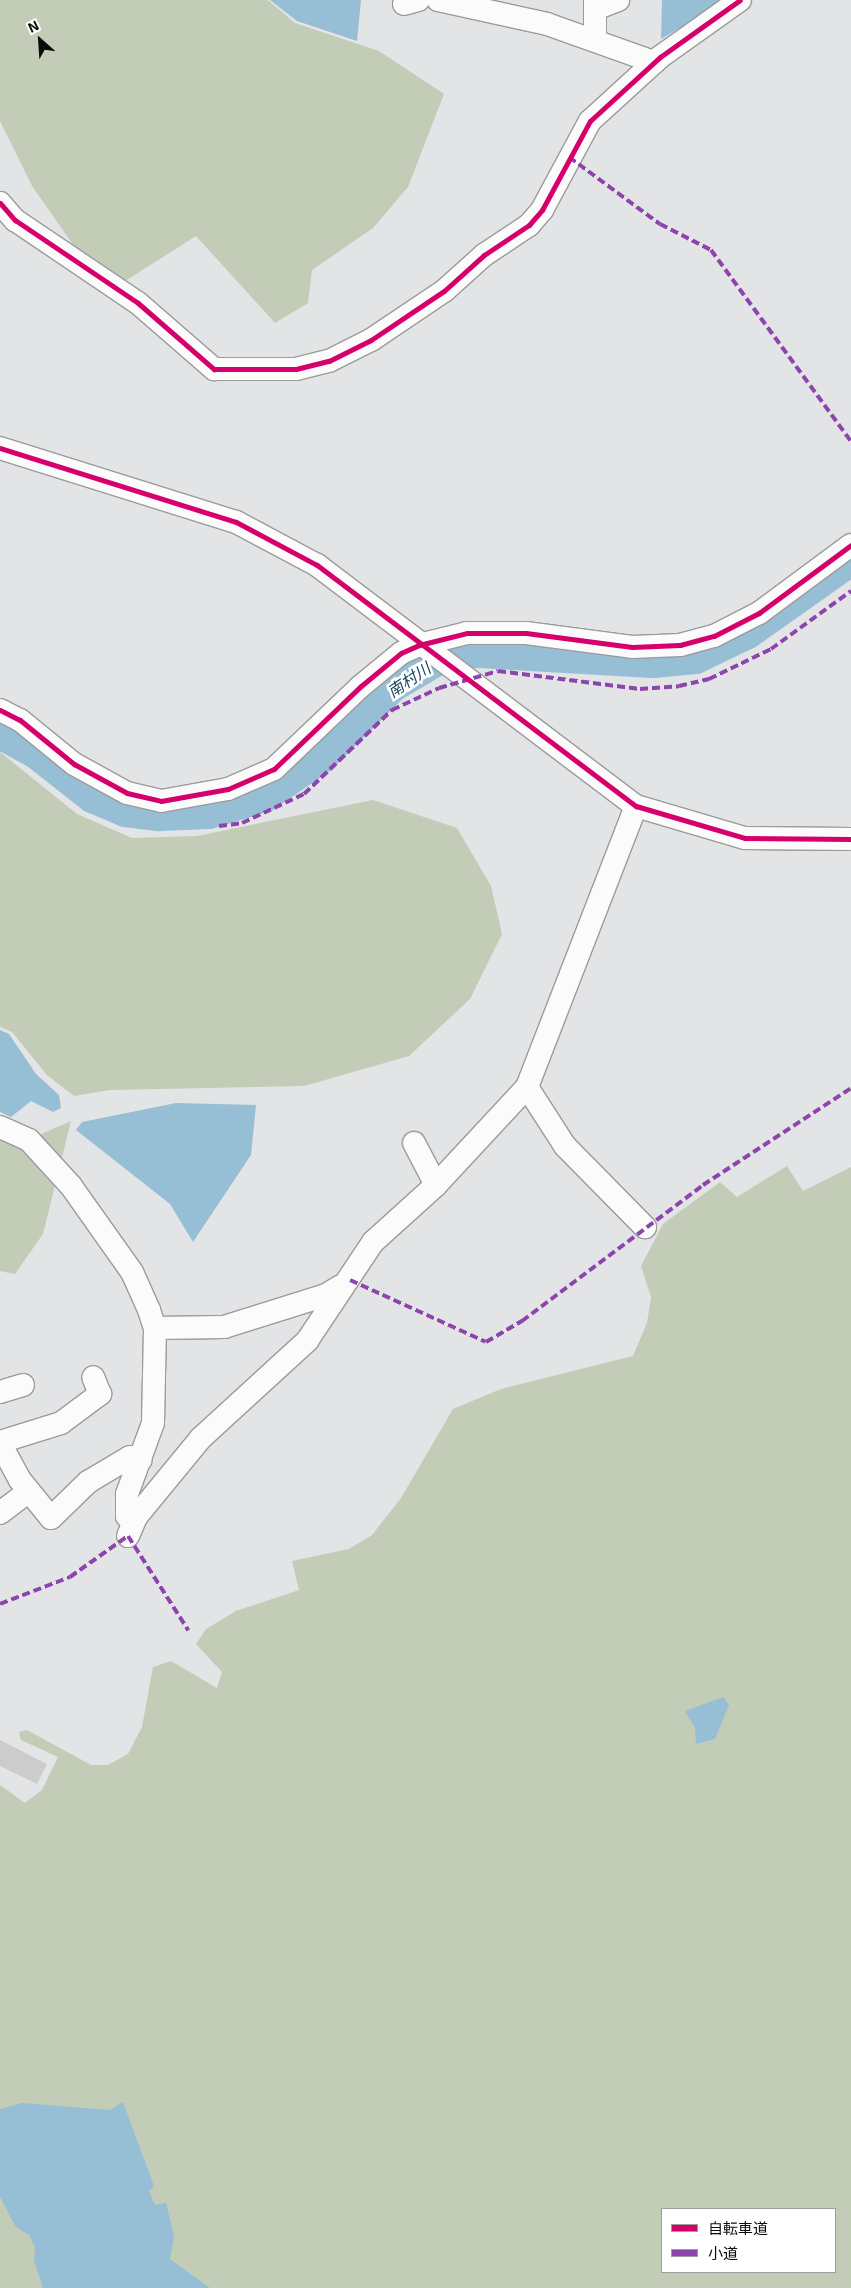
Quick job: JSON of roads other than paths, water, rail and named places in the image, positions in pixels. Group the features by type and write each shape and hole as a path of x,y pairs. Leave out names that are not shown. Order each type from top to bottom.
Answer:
{"street":[{"path":"438,0 470,4 595,39 654,62"},
{"path":"595,39 595,5 618,0"},
{"path":"0,203 15,220 138,303 214,369 296,369 329,361 371,340 444,291 484,255 530,225 542,210 590,121 654,62 740,0"},
{"path":"0,448 236,522 317,565 419,645 636,806 744,838 851,839"},
{"path":"0,710 20,720 74,764 127,794 161,800 228,789 274,768 361,686 401,653 419,645 467,633 526,633 632,647 680,645 714,636 759,613 851,544"},
{"path":"0,1127 29,1140 71,1186 132,1272 155,1328 153,1423 127,1494 127,1516 131,1529 201,1438 307,1341 350,1280 373,1242 436,1186 527,1087 636,806"},
{"path":"527,1087 565,1146 644,1227"},
{"path":"414,1143 436,1186"},
{"path":"155,1328 224,1328 326,1295 350,1280"},
{"path":"93,1377 100,1394 61,1423 0,1443 29,1491 51,1518 88,1482 130,1457 141,1460"},
{"path":"0,1392 23,1385"},
{"path":"0,1513 29,1491"}],"water":[{"path":"270,0 361,0 357,41 297,21"},
{"path":"662,0 728,0 661,39"},
{"path":"0,1030 9,1034 36,1074 59,1095 61,1108 53,1112 31,1101 11,1117 0,1112"},
{"path":"176,1103 256,1105 251,1155 193,1242 170,1204 76,1130 82,1122"},
{"path":"723,1697 729,1705 715,1739 696,1744 695,1728 685,1711"},
{"path":"123,2102 154,2186 149,2191 155,2205 166,2203 174,2236 170,2259 210,2288 43,2288 34,2261 35,2247 29,2235 16,2227 0,2197 0,2109 22,2103 110,2110"}],"waterway":[{"name":"南村川","path":"0,734 36,754 92,798 125,812 160,816 209,814 265,797 322,758 393,687 444,657 479,653 653,663 696,659 748,634 851,561"}]}
